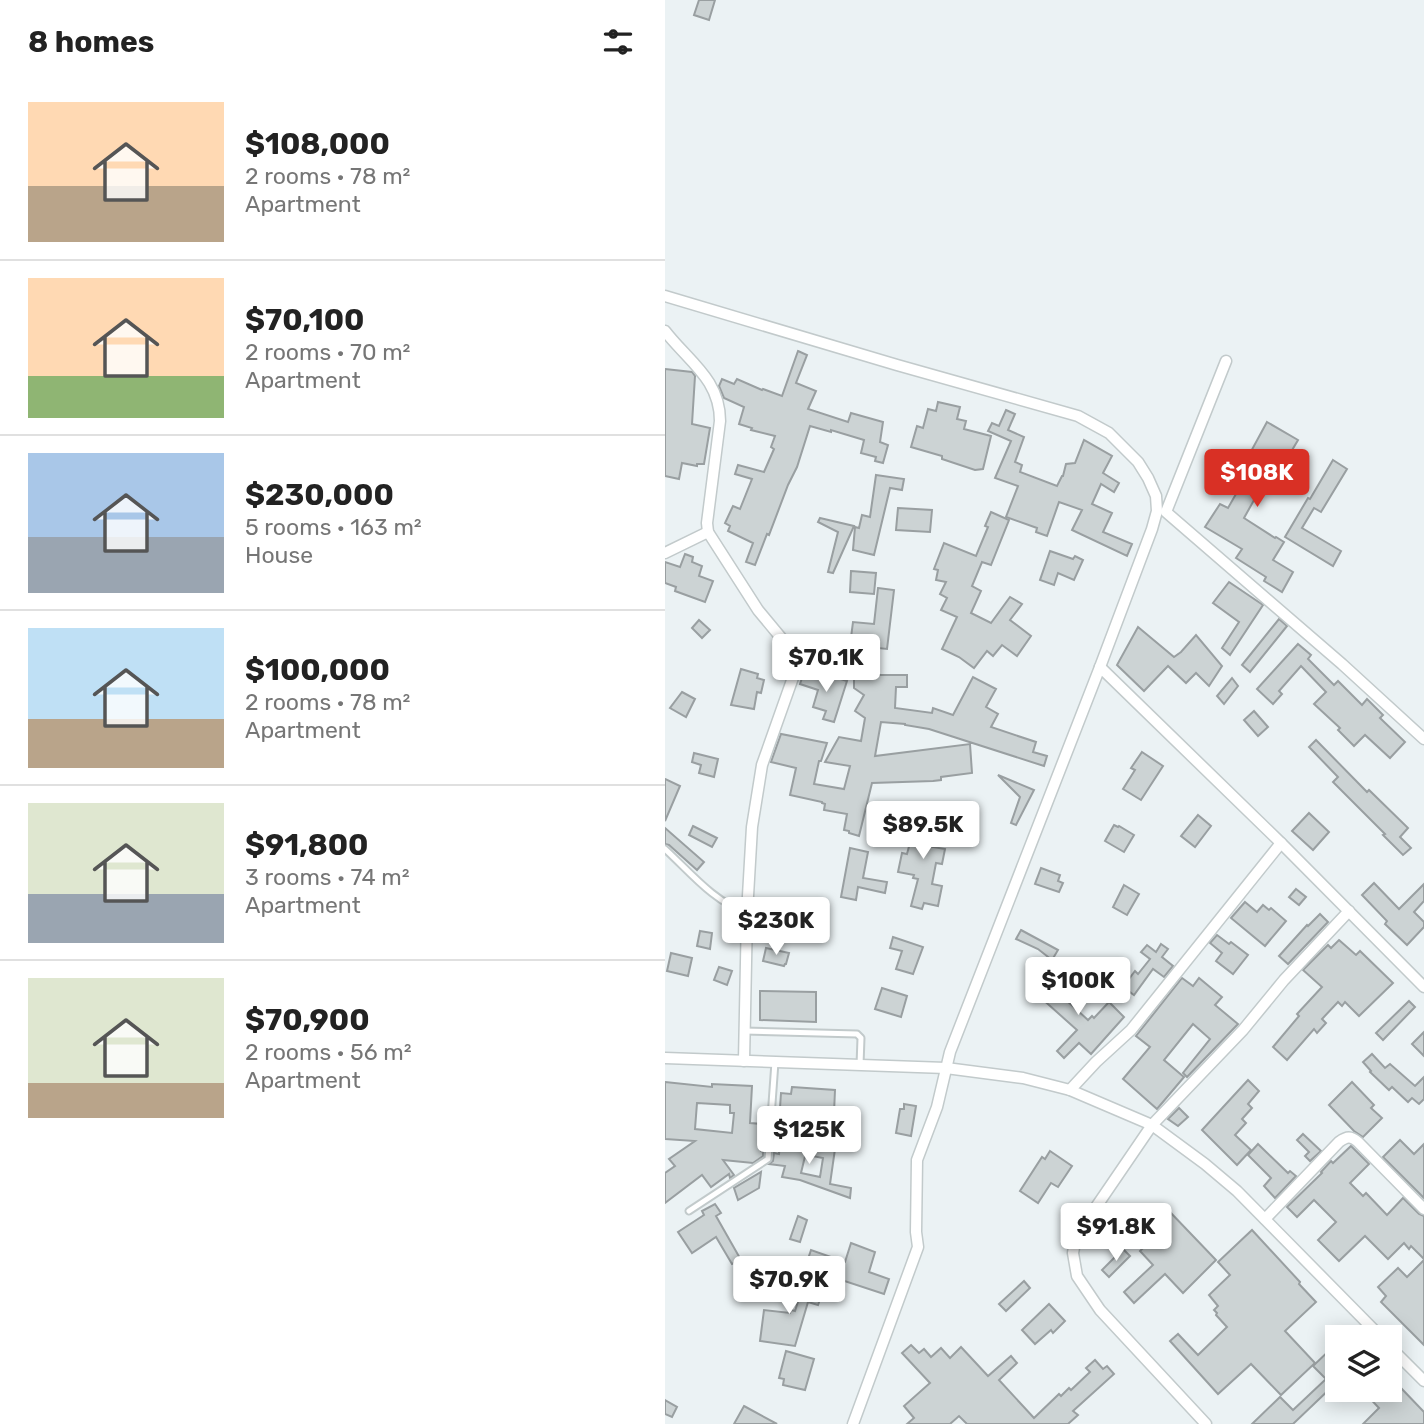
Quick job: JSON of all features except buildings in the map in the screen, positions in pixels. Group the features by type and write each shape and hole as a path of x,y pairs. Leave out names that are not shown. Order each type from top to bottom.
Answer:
{"street":[{"path":"665,296 1078,416 1109,433 1138,462 1156,496 1157,511 1152,529 950,1052 937,1107 917,1160 915,1219 918,1247 853,1424"},
{"path":"665,331 703,372 720,409 708,531 758,610 792,651 796,660 796,669 762,765 752,827 744,1061"},
{"path":"1226,361 1165,512 1342,664 1424,739"},
{"path":"665,553 708,531"},
{"path":"1100,667 1424,987"},
{"path":"1070,1090 1131,1030 1281,843"},
{"path":"1206,1424 1100,1310 1077,1276 1073,1253 1075,1242 1081,1228 1152,1125 1243,1030 1284,980 1349,911"},
{"path":"665,1058 946,1068 1023,1078 1070,1090 1152,1125 1205,1164 1237,1191 1369,1325"},
{"path":"1265,1219 1339,1142 1348,1137 1358,1142 1424,1209"},
{"path":"1402,1359 1424,1381"}],"lane":[{"path":"665,849 719,900 747,913"},
{"path":"744,1031 857,1034 862,1038 860,1065"},
{"path":"689,1211 768,1159 775,1062"}]}
